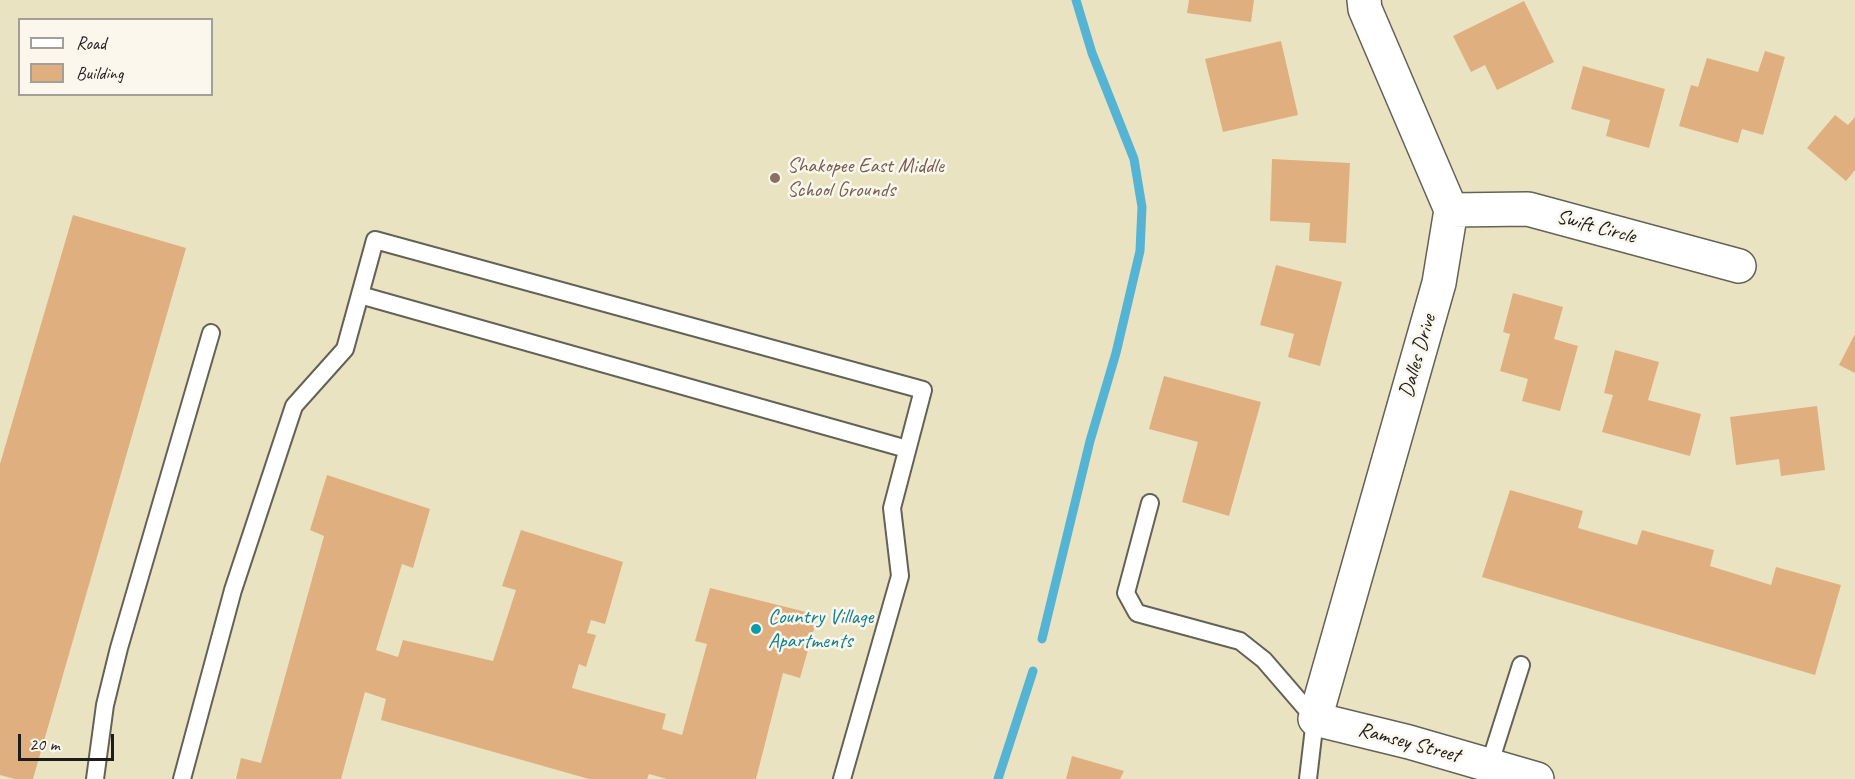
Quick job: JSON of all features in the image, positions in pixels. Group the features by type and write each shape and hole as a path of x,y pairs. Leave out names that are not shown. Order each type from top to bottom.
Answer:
{"street":[{"path":"1364,0 1365,9 1451,210"},
{"name":"Swift Circle","path":"1451,210 1528,209 1739,266"},
{"name":"Dalles Drive","path":"1315,719 1439,283 1451,210"},
{"name":"Ramsey Street","path":"1315,719 1488,772 1537,779"}],"lane":[{"path":"182,779 233,590 294,406 345,349 375,240 923,390 892,508 900,576 842,779"},
{"path":"360,294 907,449"},
{"path":"95,779 105,705 119,648 211,333"},
{"path":"1150,503 1126,593 1137,613 1240,641 1264,660 1315,719 1308,779"},
{"path":"1488,772 1521,665"}],"building":[{"path":"1189,0 1254,0 1251,22 1187,13"},
{"path":"1524,1 1554,62 1497,90 1485,65 1471,72 1453,36"},
{"path":"1281,41 1298,115 1223,132 1205,59"},
{"path":"1765,51 1785,57 1763,135 1742,129 1738,143 1679,126 1691,85 1698,87 1707,58 1758,72"},
{"path":"1583,66 1665,89 1649,148 1606,136 1610,120 1571,109"},
{"path":"1835,115 1848,125 1855,117 1855,170 1846,181 1807,148"},
{"path":"1272,159 1350,163 1346,243 1309,241 1310,223 1270,221"},
{"path":"73,215 186,248 33,779 15,779 0,775 0,464"},
{"path":"1276,265 1342,282 1320,366 1288,357 1294,334 1260,325"},
{"path":"1513,293 1563,307 1554,339 1578,346 1560,411 1522,401 1528,379 1500,371 1510,334 1503,332"},
{"path":"1855,334 1855,373 1839,365"},
{"path":"1615,350 1659,362 1648,400 1701,414 1690,456 1602,432 1613,395 1604,393"},
{"path":"1164,376 1261,402 1229,516 1182,502 1198,442 1149,429"},
{"path":"1817,406 1825,470 1781,476 1779,459 1736,465 1730,417"},
{"name":"Country Village Apartments","path":"327,475 430,509 413,568 402,564 376,650 398,657 403,640 493,661 516,590 502,586 521,530 623,562 605,624 591,620 587,633 596,635 586,667 579,664 572,688 666,714 662,729 682,735 707,644 695,641 710,588 818,615 800,678 783,673 756,779 667,779 649,774 647,779 589,779 381,720 386,699 365,692 341,779 236,779 241,758 261,763 324,536 310,530"},
{"path":"1510,490 1583,511 1578,528 1637,545 1642,530 1714,550 1710,566 1771,585 1776,567 1841,585 1815,675 1482,577"},
{"path":"1072,756 1124,771 1120,779 1066,779"}],"waterway":[{"path":"1042,639 1090,441 1116,353 1140,251 1142,207 1134,159 1092,53 1076,0"},
{"path":"998,779 1033,671"}],"place":[{"name":"Shakopee East Middle School Grounds","path":"775,178"},
{"name":"Country Village Apartments","path":"756,629"}]}
